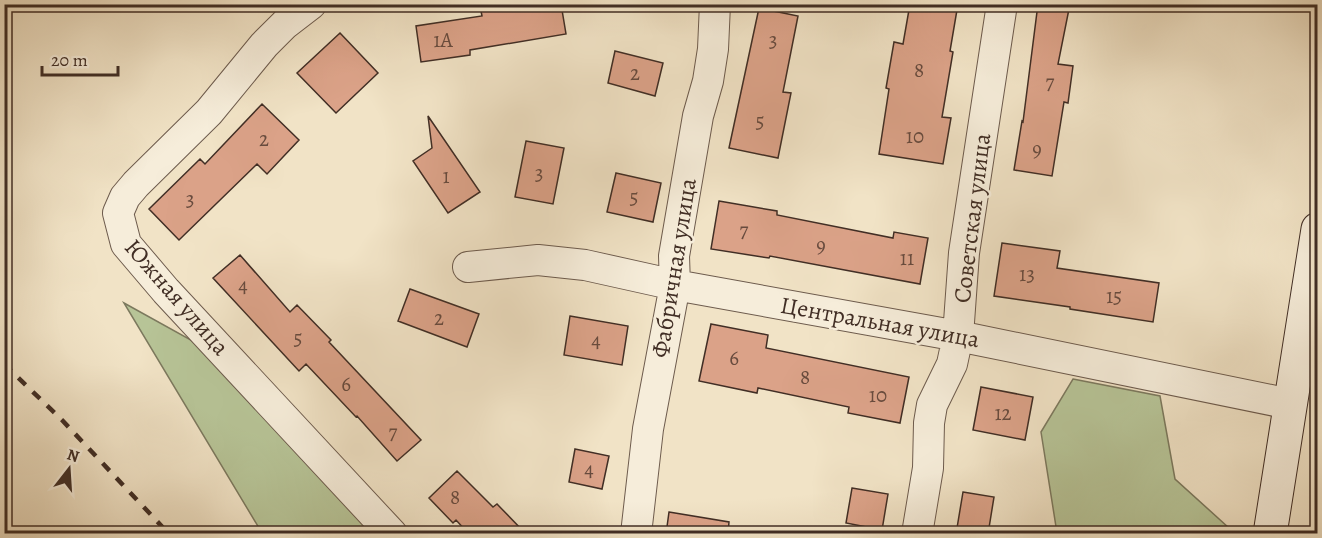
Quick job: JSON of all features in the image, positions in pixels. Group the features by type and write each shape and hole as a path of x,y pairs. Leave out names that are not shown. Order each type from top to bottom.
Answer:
{"main road":[{"path":"1270,534 1290,404 1308,351 1317,229"}],"street":[{"name":"Южная улица","path":"311,4 285,24 264,45 209,112 136,184 125,197 118,213 126,244 166,291 392,534"},
{"name":"Фабричная улица","path":"636,534 648,429 675,285 674,256 698,116 708,81 713,49 715,4"},
{"name":"Советская улица","path":"917,534 928,468 929,423 932,405 952,364 958,336 964,253 1002,4"},
{"name":"Центральная улица","path":"468,267 538,260 585,265 675,285 958,336 1290,404"}],"green space":[{"path":"124,303 200,345 374,533 262,533"},
{"path":"1073,379 1160,396 1175,479 1229,528 1228,533 1057,533 1041,432"}],"building":[{"path":"521,4 561,4 566,34 470,50 470,55 421,62 416,26 482,16 481,11"},
{"path":"910,4 958,4 942,117 951,118 943,164 879,154 889,89 886,88 894,42 903,44"},
{"path":"1038,4 1070,4 1058,64 1073,66 1068,103 1064,102 1052,176 1014,170 1023,122"},
{"path":"759,8 798,16 783,92 791,93 778,158 729,148"},
{"path":"340,33 378,73 336,113 297,73"},
{"path":"615,51 663,63 655,96 608,83"},
{"path":"262,104 299,140 267,174 257,164 179,240 149,209 200,159 205,164"},
{"path":"428,116 480,192 448,213 413,161 432,148"},
{"path":"526,141 564,148 553,204 515,197"},
{"path":"616,173 661,183 653,222 607,212"},
{"path":"719,201 777,211 777,215 893,238 894,232 928,238 920,284 770,256 769,258 711,249"},
{"path":"1002,243 1060,251 1057,268 1159,283 1153,322 994,296"},
{"path":"240,255 290,312 297,305 421,440 397,461 306,364 299,371 213,278"},
{"path":"410,289 479,314 467,347 398,321"},
{"path":"570,316 628,326 622,365 564,355"},
{"path":"711,324 768,335 766,348 909,377 900,423 848,413 849,407 758,388 757,393 699,381"},
{"path":"981,387 1033,397 1025,440 973,430"},
{"path":"575,449 609,456 602,489 569,482"},
{"path":"457,471 493,507 497,504 526,534 469,534 456,520 453,523 429,498"},
{"path":"852,488 888,494 882,530 846,523"},
{"path":"963,492 994,497 988,534 956,534"},
{"path":"669,512 729,522 728,534 666,534"}],"railway":[{"path":"4,364 62,420 169,534"}]}
